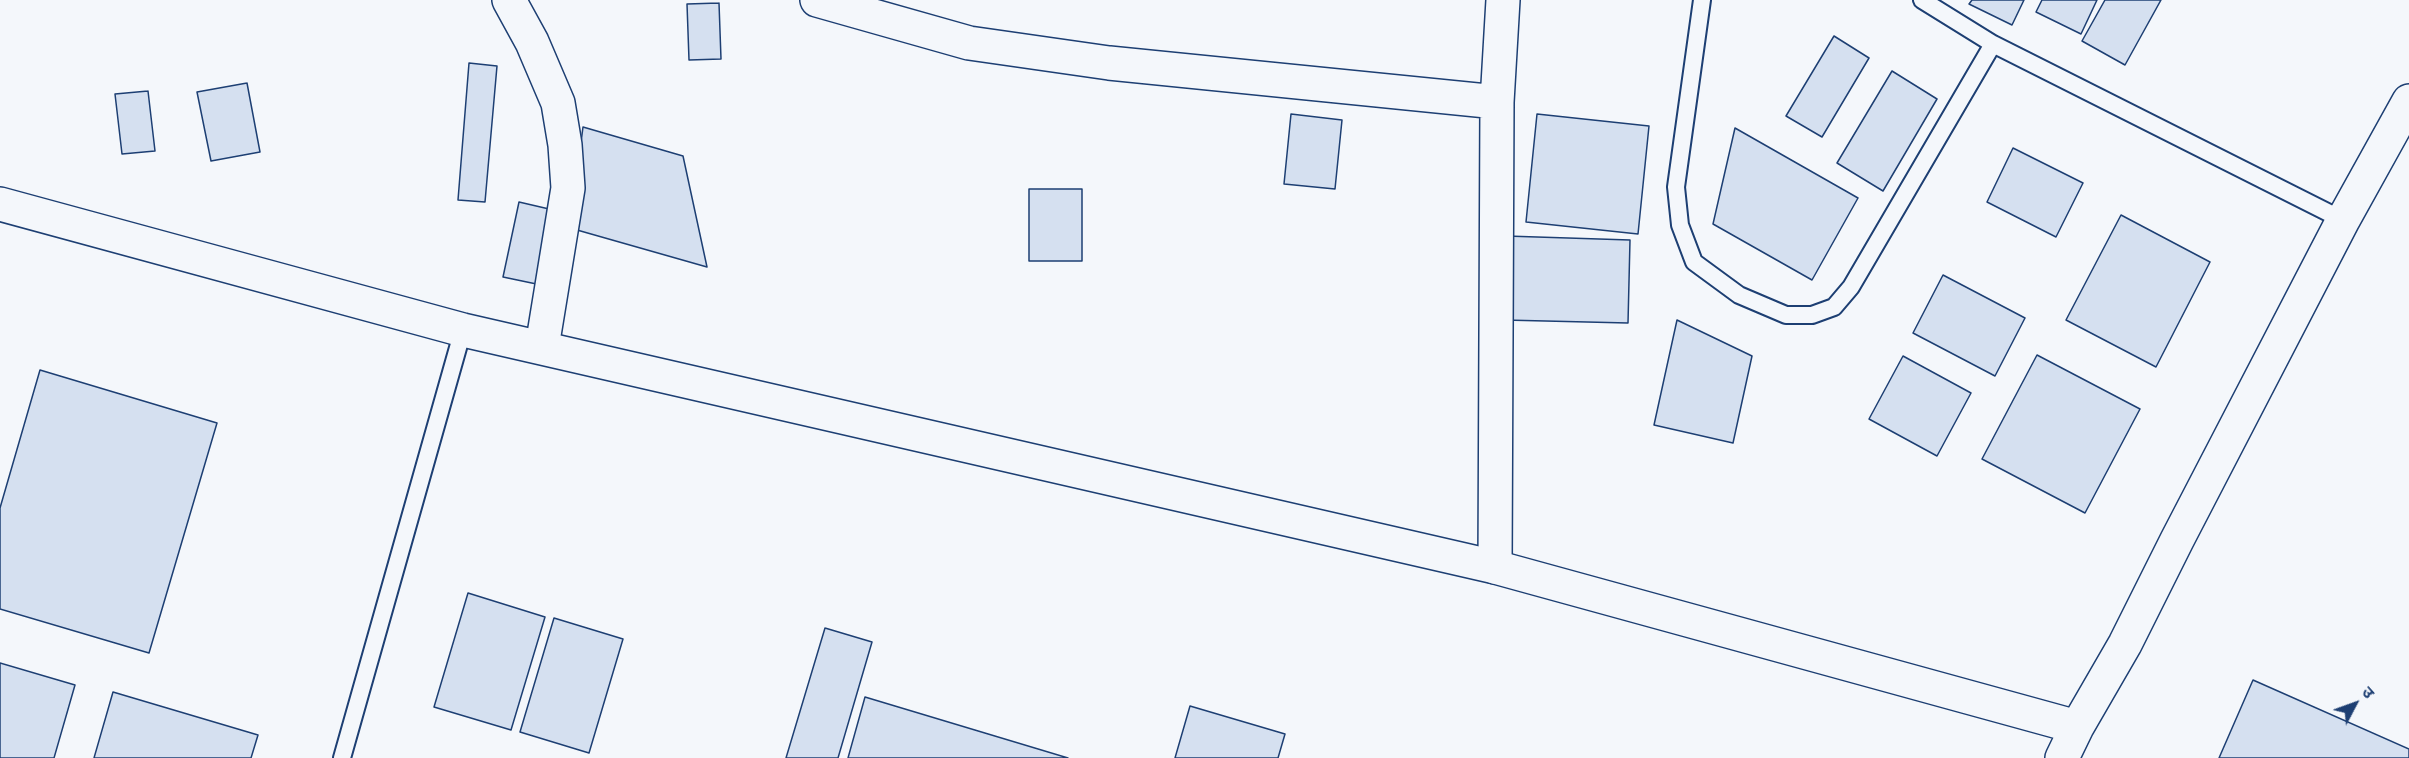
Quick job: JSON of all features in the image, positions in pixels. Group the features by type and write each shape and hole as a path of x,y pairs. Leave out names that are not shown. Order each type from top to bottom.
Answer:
{"street":[{"path":"509,0 532,42 558,103 565,145 568,188 542,347"},
{"path":"817,0 980,44 1109,63 1497,102"},
{"path":"1495,567 1497,102 1503,0"},
{"path":"2062,758 2077,727 2125,644 2187,519 2343,220 2409,101"},
{"path":"0,204 463,330 1495,567 2077,727"}],"lane":[{"path":"1702,0 1676,188 1680,225 1694,262 1739,295 1786,315 1812,315 1834,307 1851,287 1993,44"},
{"path":"1922,0 1993,44 2343,220"},
{"path":"342,758 463,330"}],"building":[{"path":"1972,0 2024,0 2012,25 1969,4"},
{"path":"2042,0 2097,0 2081,34 2036,12"},
{"path":"2105,0 2161,0 2125,65 2082,41"},
{"path":"719,3 721,59 689,60 687,4"},
{"path":"1834,36 1869,58 1822,137 1786,116"},
{"path":"469,63 497,66 485,202 458,200"},
{"path":"1892,71 1937,99 1883,191 1837,163"},
{"path":"247,83 260,152 211,161 197,92"},
{"path":"148,91 155,151 122,154 115,94"},
{"path":"1291,114 1342,120 1335,189 1284,184"},
{"path":"1537,114 1649,126 1638,234 1526,222"},
{"path":"583,127 683,156 707,267 570,228"},
{"path":"1735,128 1858,198 1812,280 1713,224"},
{"path":"2013,148 2083,183 2056,237 1987,202"},
{"path":"1029,189 1082,189 1082,261 1029,261"},
{"path":"519,202 562,212 546,286 503,277"},
{"path":"2121,215 2210,262 2156,367 2066,320"},
{"path":"1506,236 1630,240 1628,323 1504,320"},
{"path":"1943,275 2025,318 1995,376 1913,333"},
{"path":"1677,320 1752,356 1733,443 1654,425"},
{"path":"2037,355 2140,409 2085,513 1982,459"},
{"path":"1903,356 1971,393 1937,456 1869,419"},
{"path":"40,370 217,423 149,653 0,609 0,508"},
{"path":"468,593 545,617 511,730 434,707"},
{"path":"554,618 623,639 589,753 520,732"},
{"path":"825,628 872,642 838,758 786,758"},
{"path":"0,663 75,685 54,758 0,758"},
{"path":"2253,680 2409,749 2409,758 2219,758"},
{"path":"113,692 258,735 251,758 94,758"},
{"path":"865,697 1068,758 848,758"},
{"path":"1190,706 1285,734 1278,758 1175,758"}]}
